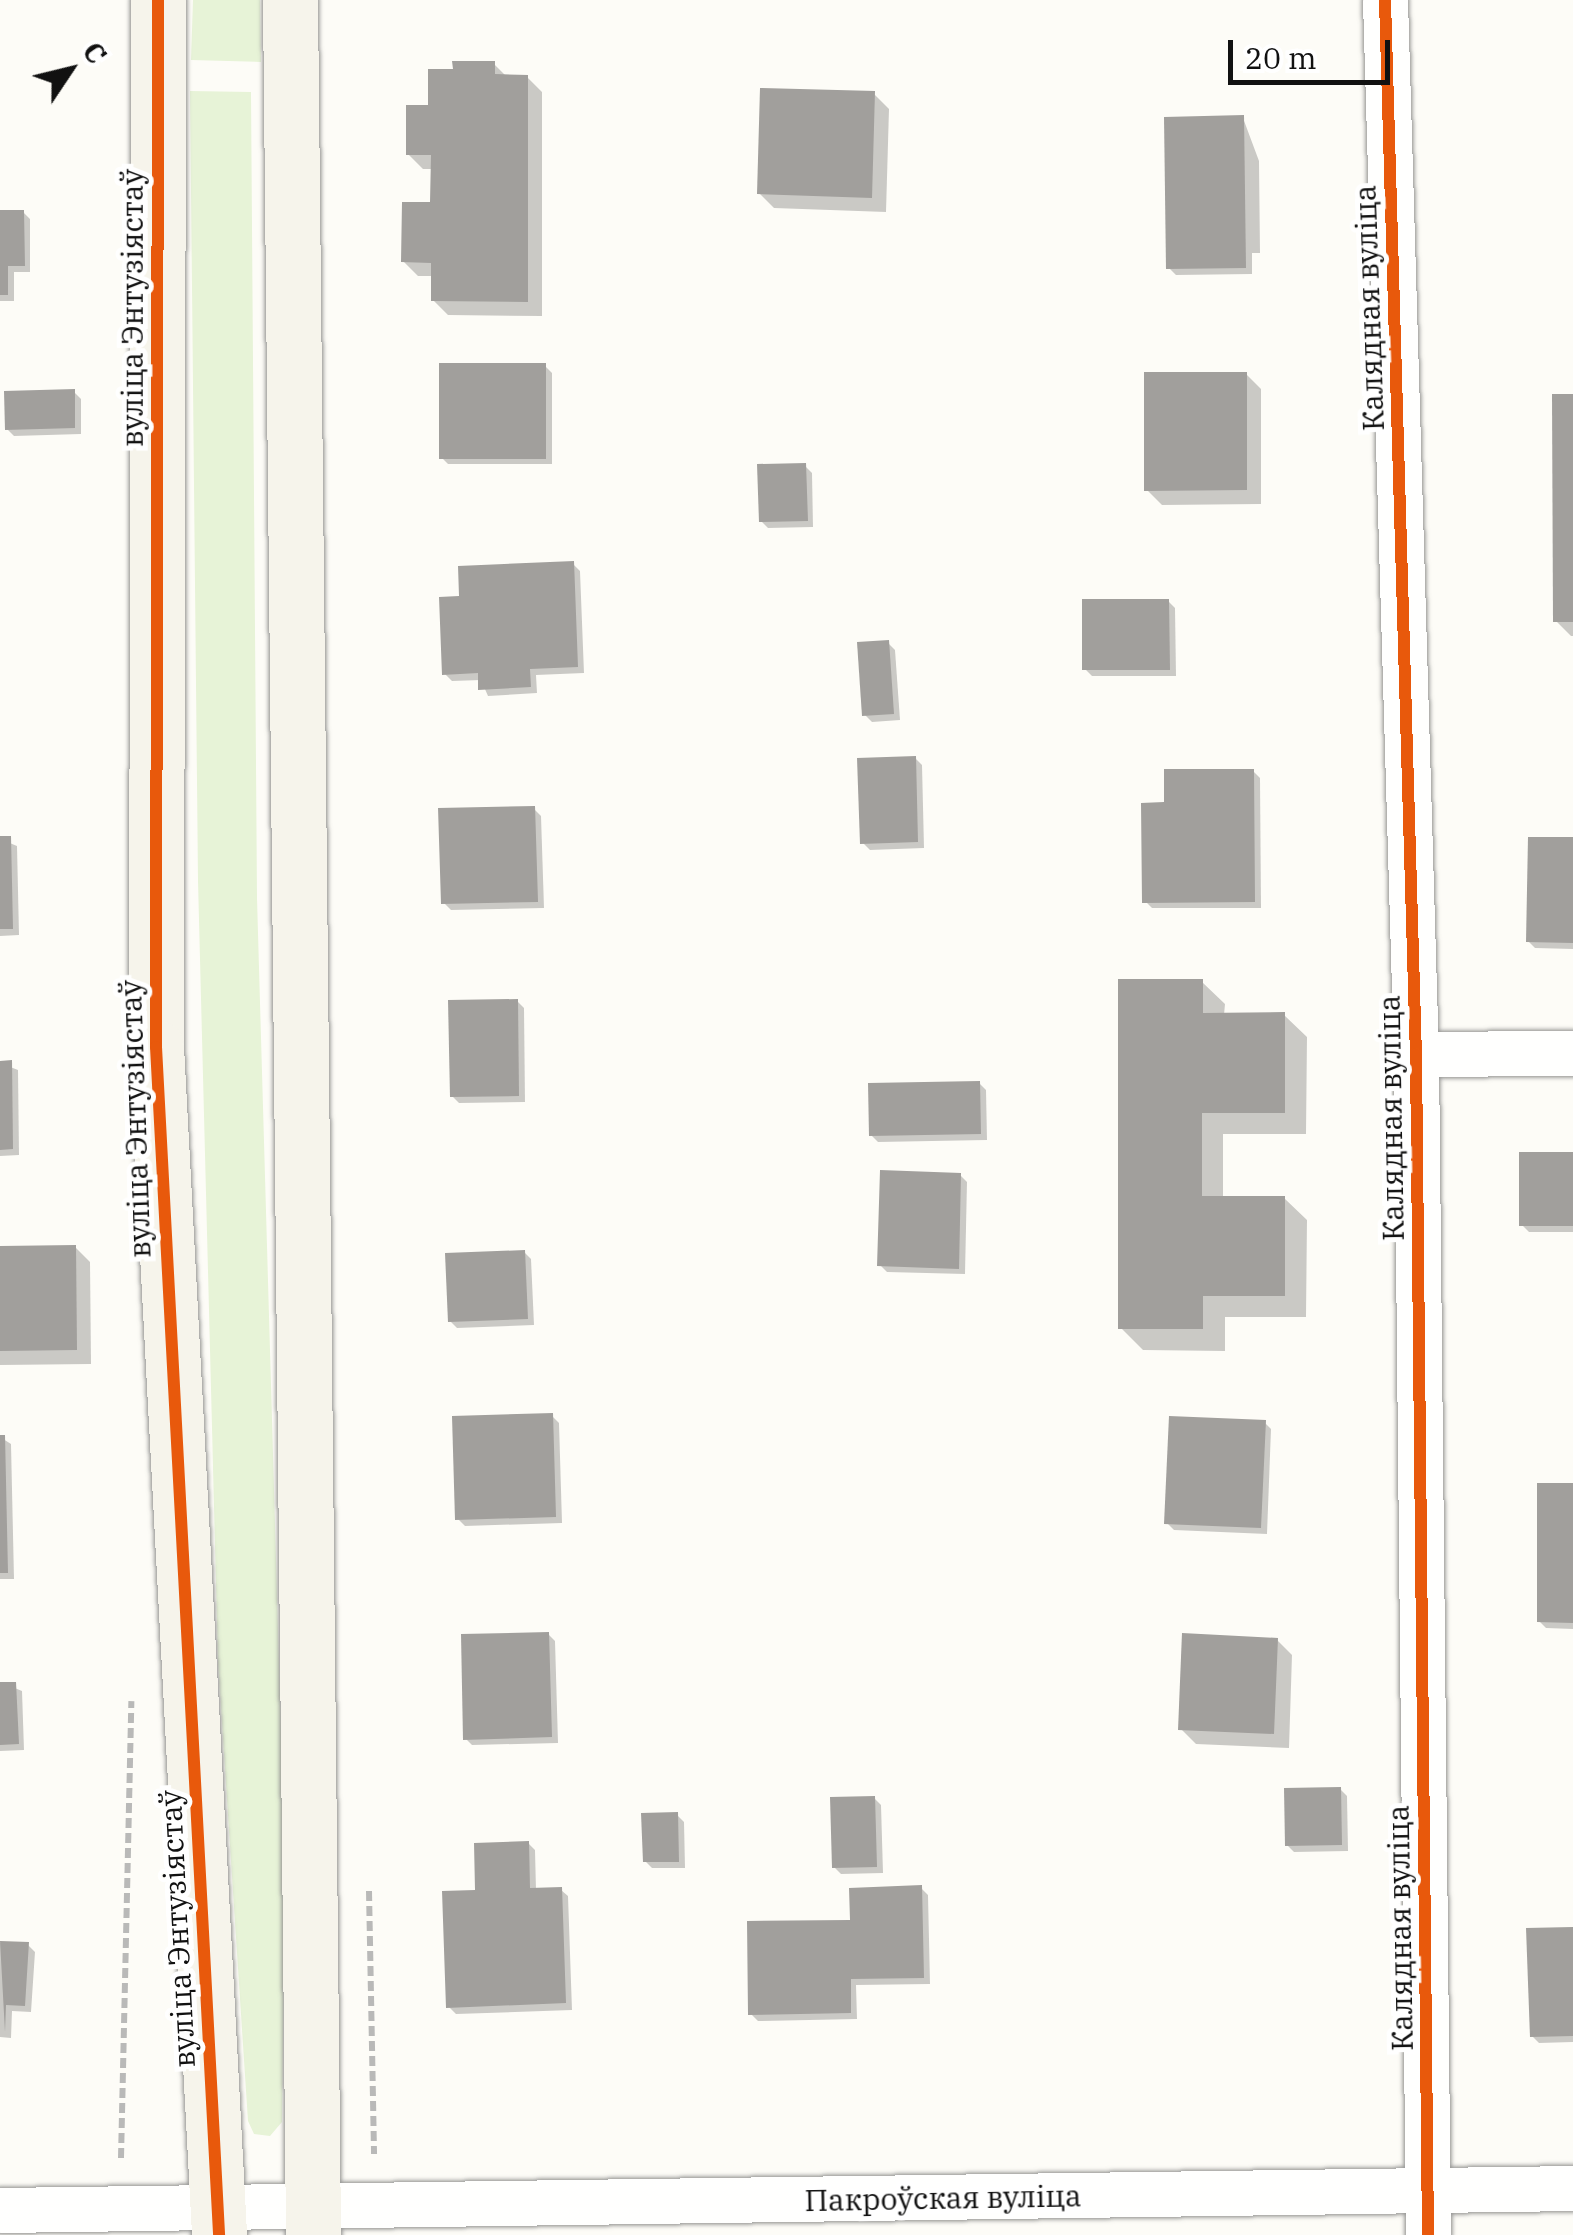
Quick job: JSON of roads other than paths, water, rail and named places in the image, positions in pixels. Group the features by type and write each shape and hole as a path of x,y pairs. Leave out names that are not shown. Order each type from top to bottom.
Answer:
{"street":[{"name":"вуліца Энтузіястаў","path":"158,0 156,1048 219,2219"},
{"path":"290,0 313,2221"},
{"name":"Калядная вуліца","path":"1385,0 1416,1054 1428,2235"},
{"path":"1416,1054 1573,1053"},
{"name":"Пакроўская вуліца","path":"0,2210 313,2221 1573,2188"}]}
